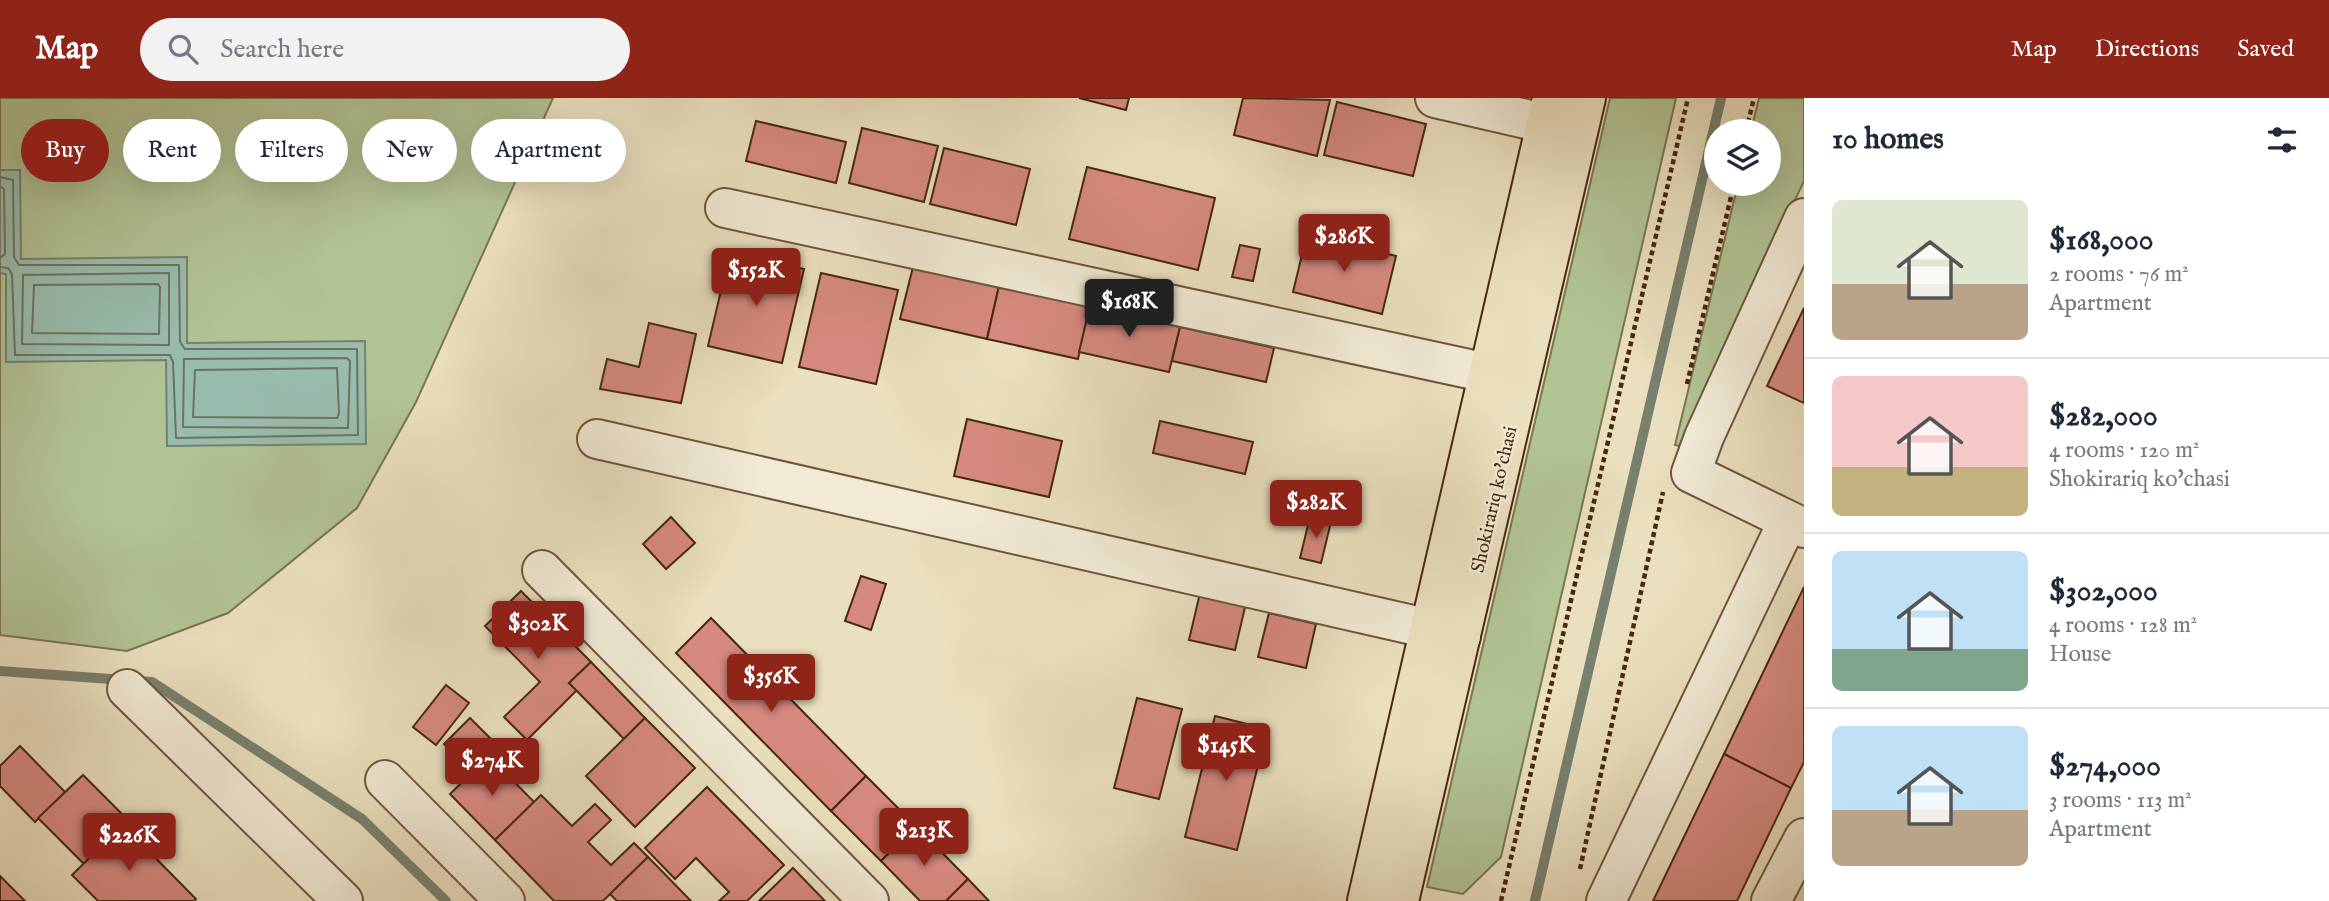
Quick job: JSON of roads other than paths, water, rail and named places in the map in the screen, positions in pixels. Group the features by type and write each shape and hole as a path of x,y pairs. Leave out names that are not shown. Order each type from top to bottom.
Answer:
{"main road":[{"name":"Shokirariq ko'chasi","path":"1396,900 1445,633 1566,113"}],"street":[{"path":"1435,98 1566,113"},
{"path":"726,208 1505,376"},
{"path":"1606,901 1796,524 1680,468 1704,437 1804,218"},
{"path":"597,439 1445,633"},
{"path":"542,570 869,901"},
{"path":"127,689 344,901"},
{"path":"385,780 505,901"},
{"path":"1771,901 1804,838"}],"water":[{"path":"0,170 20,170 21,259 187,257 187,343 365,341 366,444 167,446 166,360 6,362 6,274 0,273"}],"waterway":[{"path":"1535,901 1721,98"},
{"path":"0,671 152,682 362,819 446,901"}]}
